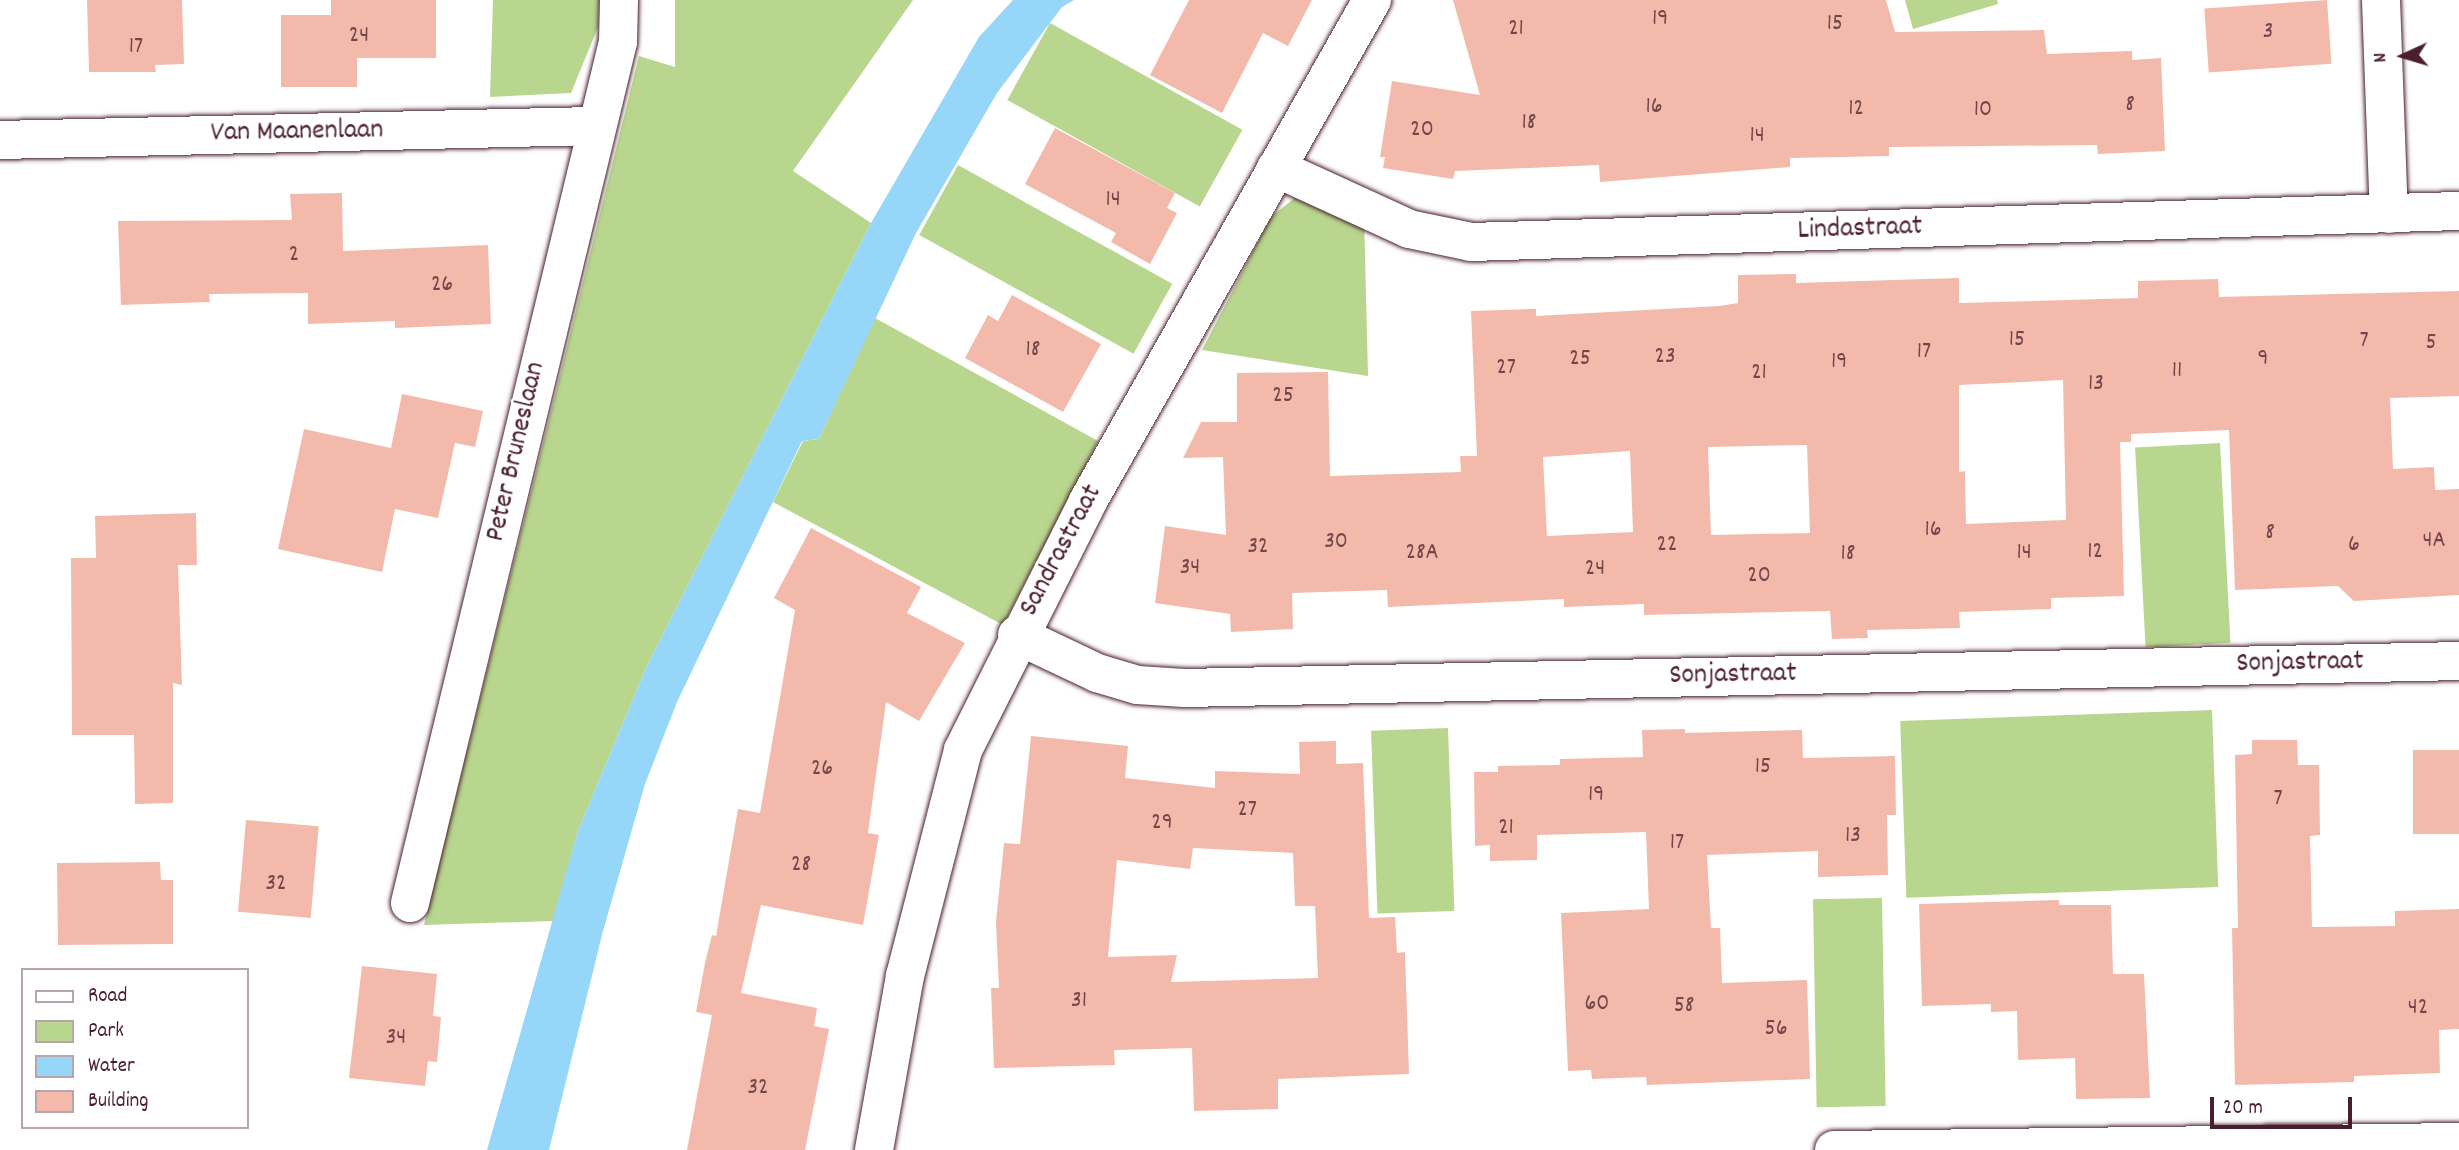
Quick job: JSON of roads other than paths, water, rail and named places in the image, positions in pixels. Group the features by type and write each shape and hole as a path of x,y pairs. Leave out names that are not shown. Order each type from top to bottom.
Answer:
{"street":[{"name":"Peter Bruneslaan","path":"410,903 595,126 618,42 619,0"},
{"name":"Sandrastraat","path":"874,1150 905,976 963,750 1017,635 1371,0"},
{"path":"2381,0 2389,214"},
{"name":"Van Maanenlaan","path":"0,140 595,126"},
{"name":"Lindastraat","path":"1276,168 1409,229 1439,238 1471,242 2459,211"},
{"name":"Sonjastraat","path":"1017,635 1097,673 1137,685 1184,688 2459,661"},
{"path":"1834,1150 2459,1142"}],"water":[{"path":"1013,0 1074,0 1062,7 997,93 916,233 819,439 802,441 677,702 645,784 603,931 549,1150 487,1150 578,831 646,668 871,223 979,37"}]}
